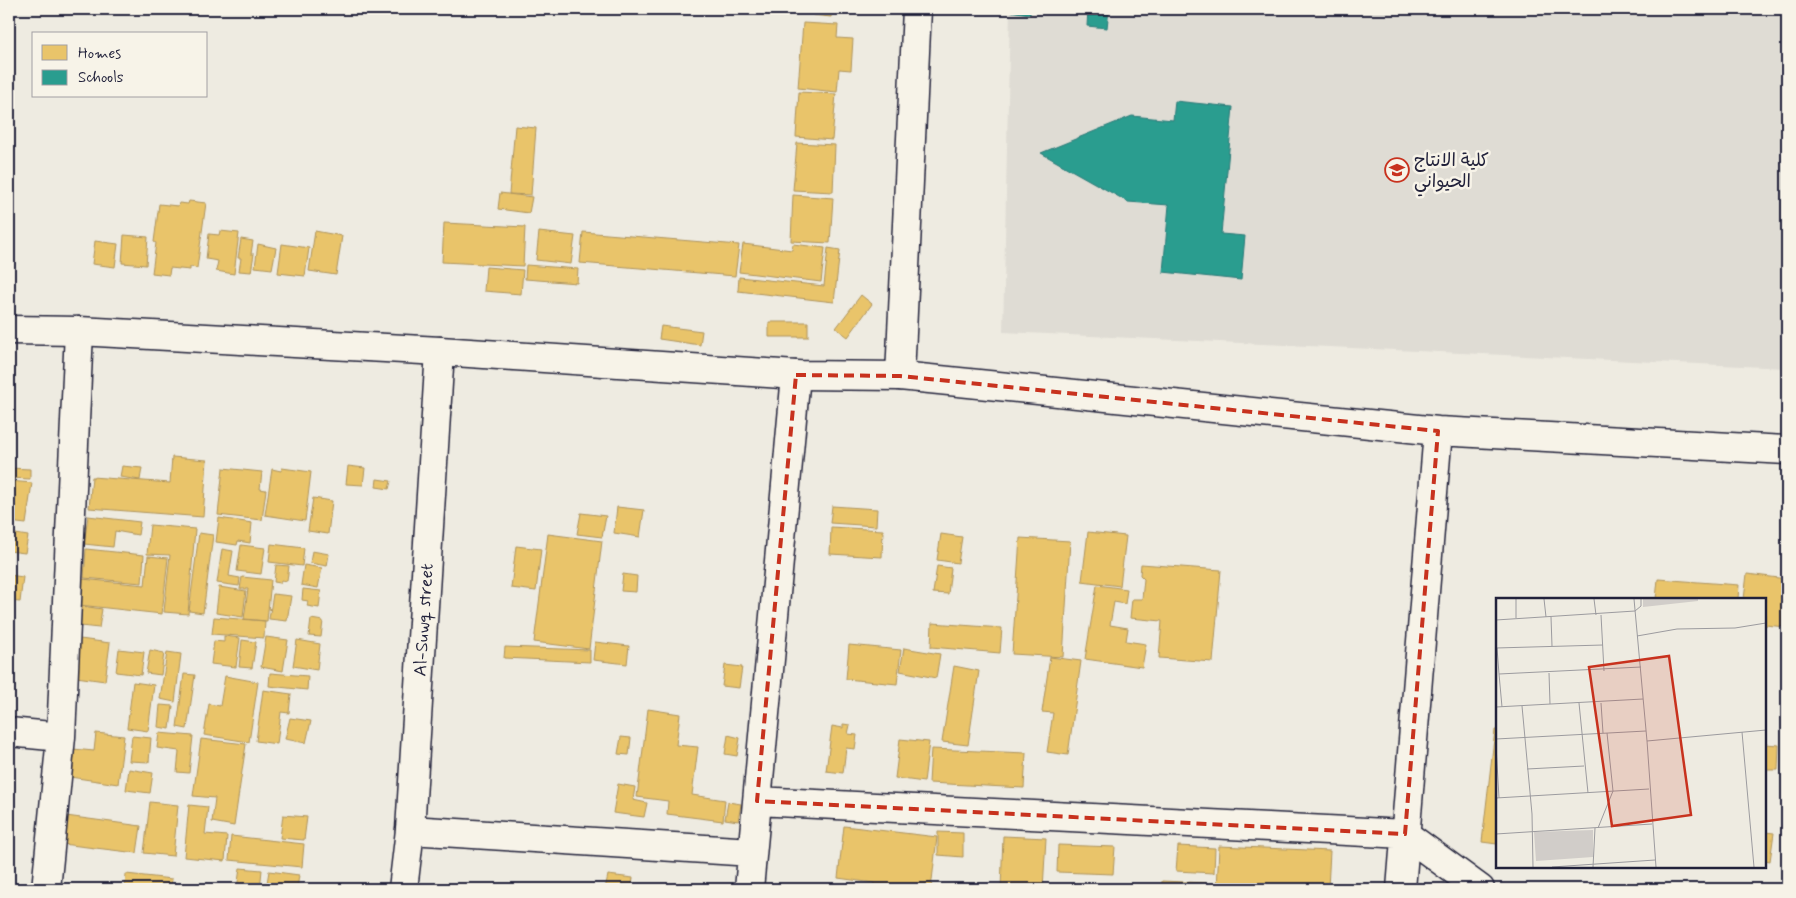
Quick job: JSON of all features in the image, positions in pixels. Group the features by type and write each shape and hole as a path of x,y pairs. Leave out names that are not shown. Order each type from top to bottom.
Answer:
{"street":[{"path":"900,376 917,9"},
{"path":"9,330 79,331 440,351 796,374 900,376 1438,431 1787,450"},
{"path":"46,889 61,738 79,331"},
{"name":"Al-Suwq street","path":"403,889 410,830 440,351"},
{"path":"748,889 796,374"},
{"path":"1401,889 1438,431"},
{"path":"9,732 61,738"},
{"path":"757,801 1405,834 1480,889"},
{"path":"410,830 752,852"}],"highlighted area":[{"path":"796,375 900,376 1438,431 1405,834 757,801"}],"shaded area":[{"name":"كلية الانتاج الحيواني","path":"1010,9 1787,9 1787,368 1003,332"}],"building: Homes":[{"path":"658,9 693,9 692,13"},
{"path":"814,9 832,9 831,17 813,15"},
{"path":"803,23 838,25 837,38 853,39 851,70 839,69 837,92 798,88"},
{"path":"799,92 836,94 832,140 796,137"},
{"path":"515,126 536,128 531,195 509,194"},
{"path":"797,143 835,145 833,192 793,190"},
{"path":"500,193 532,197 529,213 498,209"},
{"path":"793,195 833,198 830,243 791,241"},
{"path":"189,201 206,203 197,268 190,267 190,270 170,268 169,275 152,273 159,204 178,206 179,203 188,204"},
{"path":"444,223 525,227 523,266 442,262"},
{"path":"220,231 239,233 234,274 216,271 218,261 206,259 209,234 219,235"},
{"path":"315,231 342,236 336,275 309,271"},
{"path":"539,232 575,236 571,264 536,260"},
{"path":"583,232 739,245 735,276 580,263"},
{"path":"124,235 148,237 146,265 122,263"},
{"path":"241,239 253,241 251,254 254,254 251,272 239,271 241,258 238,258"},
{"path":"95,241 118,244 115,267 92,264"},
{"path":"258,244 276,248 272,269 255,267"},
{"path":"282,244 309,248 305,276 278,273"},
{"path":"743,244 792,250 793,244 825,248 821,282 739,272"},
{"path":"828,248 840,250 834,302 738,291 739,277 824,286"},
{"path":"526,265 578,269 577,283 525,279"},
{"path":"486,267 523,270 521,294 484,291"},
{"path":"861,295 872,304 848,337 836,328"},
{"path":"769,322 808,322 808,337 769,337"},
{"path":"661,326 702,331 700,345 659,339"},
{"path":"172,457 207,460 203,517 89,508 92,477 170,483"},
{"path":"122,466 142,468 140,480 120,477"},
{"path":"348,466 365,468 363,485 346,484"},
{"path":"9,468 30,469 30,479 9,478"},
{"path":"223,468 262,472 260,489 266,490 262,520 218,515"},
{"path":"282,468 311,472 305,521 265,515 272,469 281,471"},
{"path":"377,479 391,481 389,489 376,487"},
{"path":"9,481 32,483 26,524 9,522"},
{"path":"313,498 332,501 328,534 308,531"},
{"path":"832,506 877,509 876,526 830,523"},
{"path":"617,507 644,510 640,537 614,533"},
{"path":"581,513 606,516 602,537 577,534"},
{"path":"88,516 140,522 138,535 115,531 113,547 84,544"},
{"path":"219,518 252,523 250,543 238,541 237,545 216,542"},
{"path":"150,525 195,529 188,614 164,612 170,555 147,554"},
{"path":"831,527 883,530 882,557 830,554"},
{"path":"1088,532 1126,536 1120,586 1082,581"},
{"path":"9,533 28,536 25,553 9,551"},
{"path":"199,533 213,535 203,613 189,611"},
{"path":"548,534 602,541 589,649 534,642"},
{"path":"941,534 962,537 958,563 937,560"},
{"path":"1020,538 1070,541 1063,657 1012,654"},
{"path":"271,544 304,548 302,566 269,562"},
{"path":"241,545 265,548 261,574 237,571"},
{"path":"516,546 541,549 536,591 511,588"},
{"path":"86,549 144,555 142,583 84,578"},
{"path":"222,549 233,551 229,576 240,578 239,586 217,583"},
{"path":"312,551 329,554 327,566 310,563"},
{"path":"148,556 168,558 162,614 79,605 82,579 145,585"},
{"path":"1141,564 1221,570 1213,662 1159,658 1162,621 1130,618 1132,599 1142,599 1144,579 1140,575"},
{"path":"276,565 289,566 287,581 274,582"},
{"path":"304,565 322,568 318,588 301,585"},
{"path":"937,566 951,568 948,594 933,593"},
{"path":"623,574 637,576 636,592 621,591"},
{"path":"1747,574 1787,579 1786,627 1766,625 1766,598 1744,598"},
{"path":"9,575 23,577 20,602 9,601"},
{"path":"242,577 271,580 267,621 244,619 248,589 240,589"},
{"path":"1658,579 1739,585 1738,598 1656,598"},
{"path":"1097,585 1127,589 1125,604 1114,602 1110,625 1128,628 1126,641 1146,644 1142,667 1085,659"},
{"path":"219,587 246,591 243,617 216,613"},
{"path":"303,589 321,591 319,608 307,606 308,601 302,600"},
{"path":"273,594 291,596 287,621 269,619"},
{"path":"82,606 102,609 99,628 80,626"},
{"path":"214,617 265,621 264,638 212,634"},
{"path":"311,619 323,621 321,637 309,636"},
{"path":"932,623 1002,628 1000,653 931,647"},
{"path":"224,636 240,638 236,667 211,664 214,641 224,642"},
{"path":"266,637 288,640 283,671 261,667"},
{"path":"80,639 110,643 105,681 76,677"},
{"path":"242,640 256,642 252,668 239,667"},
{"path":"297,640 320,644 317,670 293,666"},
{"path":"595,642 629,646 627,664 593,660"},
{"path":"849,645 901,650 897,684 846,679"},
{"path":"505,647 590,650 590,662 504,658"},
{"path":"904,648 940,654 936,678 900,671"},
{"path":"119,649 144,652 141,675 116,672"},
{"path":"150,650 164,653 161,675 146,673"},
{"path":"167,652 181,654 175,702 160,699"},
{"path":"9,653 14,654 11,675 9,675"},
{"path":"1050,657 1081,661 1068,755 1047,752 1053,713 1042,712"},
{"path":"725,665 742,667 739,688 722,686"},
{"path":"954,666 979,671 968,745 942,742"},
{"path":"270,673 308,676 307,690 269,686"},
{"path":"184,674 195,675 187,729 177,727"},
{"path":"225,676 258,682 249,742 204,735 209,704 220,706"},
{"path":"133,682 154,685 148,731 127,728"},
{"path":"263,690 291,694 289,713 281,712 277,744 256,741"},
{"path":"160,705 173,706 170,729 158,727"},
{"path":"648,709 680,714 676,745 698,747 692,795 725,800 723,821 667,814 668,801 637,797"},
{"path":"290,718 311,721 306,743 285,739"},
{"path":"843,724 850,725 848,734 857,735 855,749 846,748 843,773 826,771 832,726 843,728"},
{"path":"1495,730 1496,730 1496,844 1482,842"},
{"path":"96,733 124,736 118,784 70,777 73,749 94,751"},
{"path":"159,733 193,736 189,773 177,772 179,751 157,748"},
{"path":"728,735 740,738 737,756 725,754"},
{"path":"132,736 151,738 149,762 129,761"},
{"path":"621,737 631,738 629,755 618,754"},
{"path":"201,739 246,744 234,826 212,822 215,798 193,796"},
{"path":"900,739 929,742 924,782 895,778"},
{"path":"1766,744 1779,745 1778,770 1766,770"},
{"path":"931,749 1026,753 1024,788 929,783"},
{"path":"129,769 153,773 150,793 126,790"},
{"path":"618,784 635,787 633,800 647,803 644,817 613,813"},
{"path":"150,802 178,805 173,856 144,853"},
{"path":"728,802 741,804 738,821 725,819"},
{"path":"189,805 208,807 205,834 227,836 225,861 184,857"},
{"path":"283,815 307,817 304,840 280,838"},
{"path":"66,816 141,826 137,853 62,844"},
{"path":"844,826 937,837 931,889 873,889 874,883 838,878"},
{"path":"938,832 963,833 963,857 938,855"},
{"path":"1766,832 1774,833 1770,861 1766,860"},
{"path":"231,836 304,844 302,867 229,860"},
{"path":"1003,836 1046,838 1043,889 1001,889"},
{"path":"1058,845 1115,847 1113,874 1057,872"},
{"path":"1178,846 1215,848 1214,873 1176,871"},
{"path":"1219,846 1330,851 1328,889 1217,889"},
{"path":"240,868 262,870 260,889 237,889"},
{"path":"269,871 299,875 297,889 266,889"},
{"path":"126,874 172,879 171,889 125,889"},
{"path":"608,875 633,878 631,889 605,889"},
{"path":"1162,881 1206,883 1206,889 1162,889"}],"building: Schools":[{"path":"1002,9 1031,9 1030,14"},
{"path":"1088,9 1109,9 1107,28 1087,26"},
{"path":"1175,101 1233,107 1221,234 1245,236 1241,280 1163,272 1169,205 1128,202 1041,153 1132,116 1173,120"}],"place":[{"name":"كلية الانتاج الحيواني","path":"1397,170"}]}
